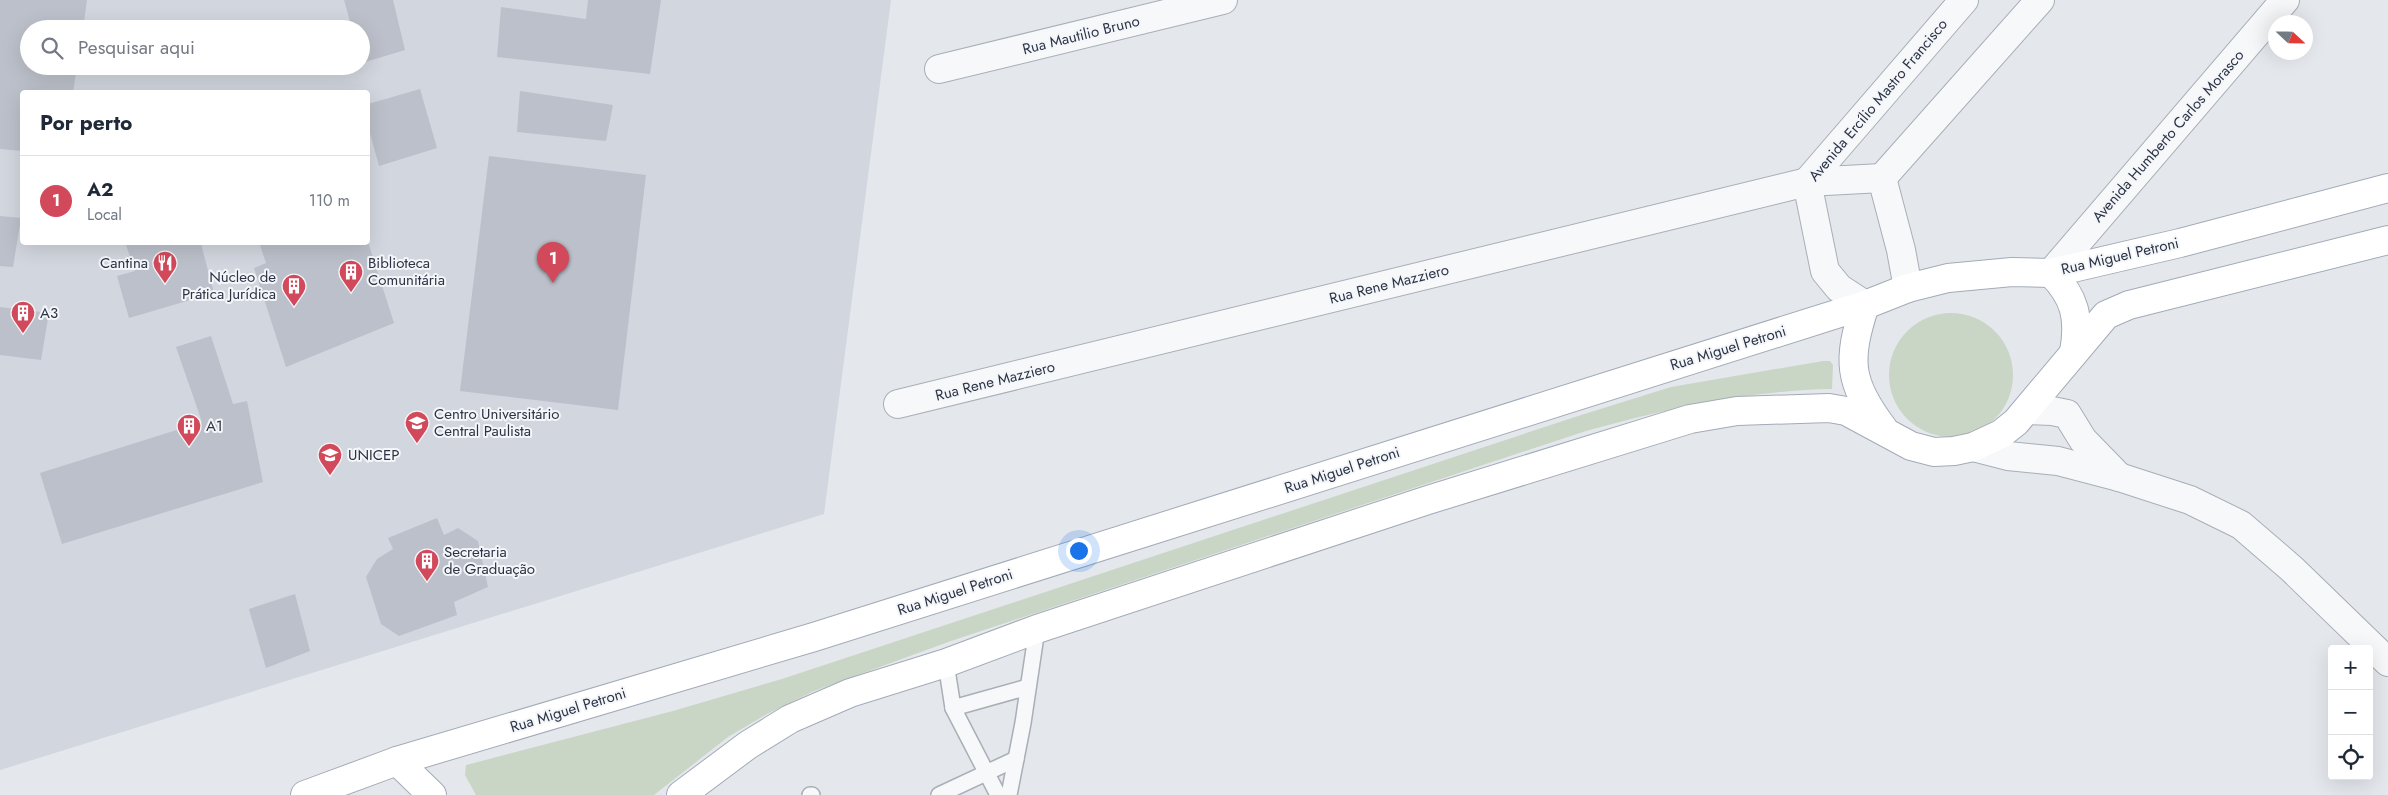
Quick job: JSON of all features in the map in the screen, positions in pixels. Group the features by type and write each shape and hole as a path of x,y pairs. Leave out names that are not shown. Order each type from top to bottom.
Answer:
{"main road":[{"name":"Rua Miguel Petroni","path":"304,795 397,761 814,637 1865,305 1908,288 1948,278 2012,272 2051,272 2180,243 2388,188"},
{"path":"681,795 748,744 790,720 850,693 946,663 1036,629 1428,500 1690,419 1737,411 1829,408 1846,411 1911,446 1934,452 1954,451 1973,446 2001,434 2027,410 2106,315 2129,305 2388,240"},
{"path":"2051,272 2065,287 2076,315 2074,352"},
{"path":"1865,305 1854,337 1852,364 1864,402 1885,431"},
{"path":"397,761 432,795"}],"street":[{"name":"Rua Mautilio Bruno","path":"939,69 1223,0"},
{"name":"Avenida Ercílio Mastro Francisco","path":"1865,305 1839,288 1825,271 1807,182 1964,0"},
{"path":"1908,288 1901,250 1882,178 2040,0"},
{"name":"Avenida Humberto Carlos Morasco","path":"2051,272 2285,0"},
{"name":"Rua Rene Mazziero","path":"898,404 1807,182 1882,178"},
{"path":"2027,410 2067,414 2083,440 2119,477"},
{"path":"1973,446 2008,456 2058,461 2119,477 2190,500 2241,525 2292,569 2388,662"}],"lane":[{"path":"1010,795 1036,629"},
{"path":"946,663 953,708 998,795"},
{"path":"953,708 1028,686"},
{"path":"939,795 1016,759"}],"shaded area":[{"name":"Centro Universitário Central Paulista","path":"0,0 891,0 824,514 0,770"}],"green space":[{"path":"1951,313 1975,318 1995,331 2008,351 2013,375 2008,399 1995,419 1975,432 1951,437 1927,432 1907,419 1894,399 1889,375 1894,351 1907,331 1927,318"},
{"path":"1830,361 1833,365 1832,389 1771,393 1708,402 1646,415 1586,431 951,641 814,691 767,714 728,737 654,795 476,795 465,775 466,765 673,711 782,679 1671,387"}],"building":[{"path":"0,0 87,0 84,20 20,20 20,75 76,75 73,90 20,90 20,151 0,149"},
{"path":"344,0 393,0 405,50 370,61 370,20 350,20"},
{"path":"588,0 661,0 650,74 497,57 501,7 586,19"},
{"path":"420,89 437,148 379,166 370,133 370,103"},
{"path":"520,91 613,105 606,141 517,132"},
{"path":"489,156 646,175 618,410 460,391"},
{"path":"0,216 20,218 13,267 0,266"},
{"name":"Cantina","path":"126,245 201,245 214,293 129,318 117,276 135,271"},
{"path":"260,245 369,245 394,323 286,367 254,268 266,263"},
{"name":"A3","path":"0,307 49,313 41,360 0,355"},
{"name":"A1","path":"211,336 233,404 247,401 263,482 62,544 40,473 202,422 176,347"},
{"name":"Secretaria de Graduação","path":"437,518 444,535 458,528 478,541 488,587 454,602 457,615 399,636 381,624 366,577 377,559 393,549 388,538"},
{"path":"295,594 310,651 266,668 249,609"}],"place":[{"name":"A2","path":"553,283"},
{"name":"Cantina","path":"165,284"},
{"name":"Biblioteca Comunitária","path":"351,293"},
{"name":"Núcleo de Prática Jurídica","path":"294,307"},
{"name":"A3","path":"23,334"},
{"name":"Centro Universitário Central Paulista","path":"417,444"},
{"name":"A1","path":"189,447"},
{"name":"UNICEP","path":"330,476"},
{"name":"Secretaria de Graduação","path":"427,582"}]}
